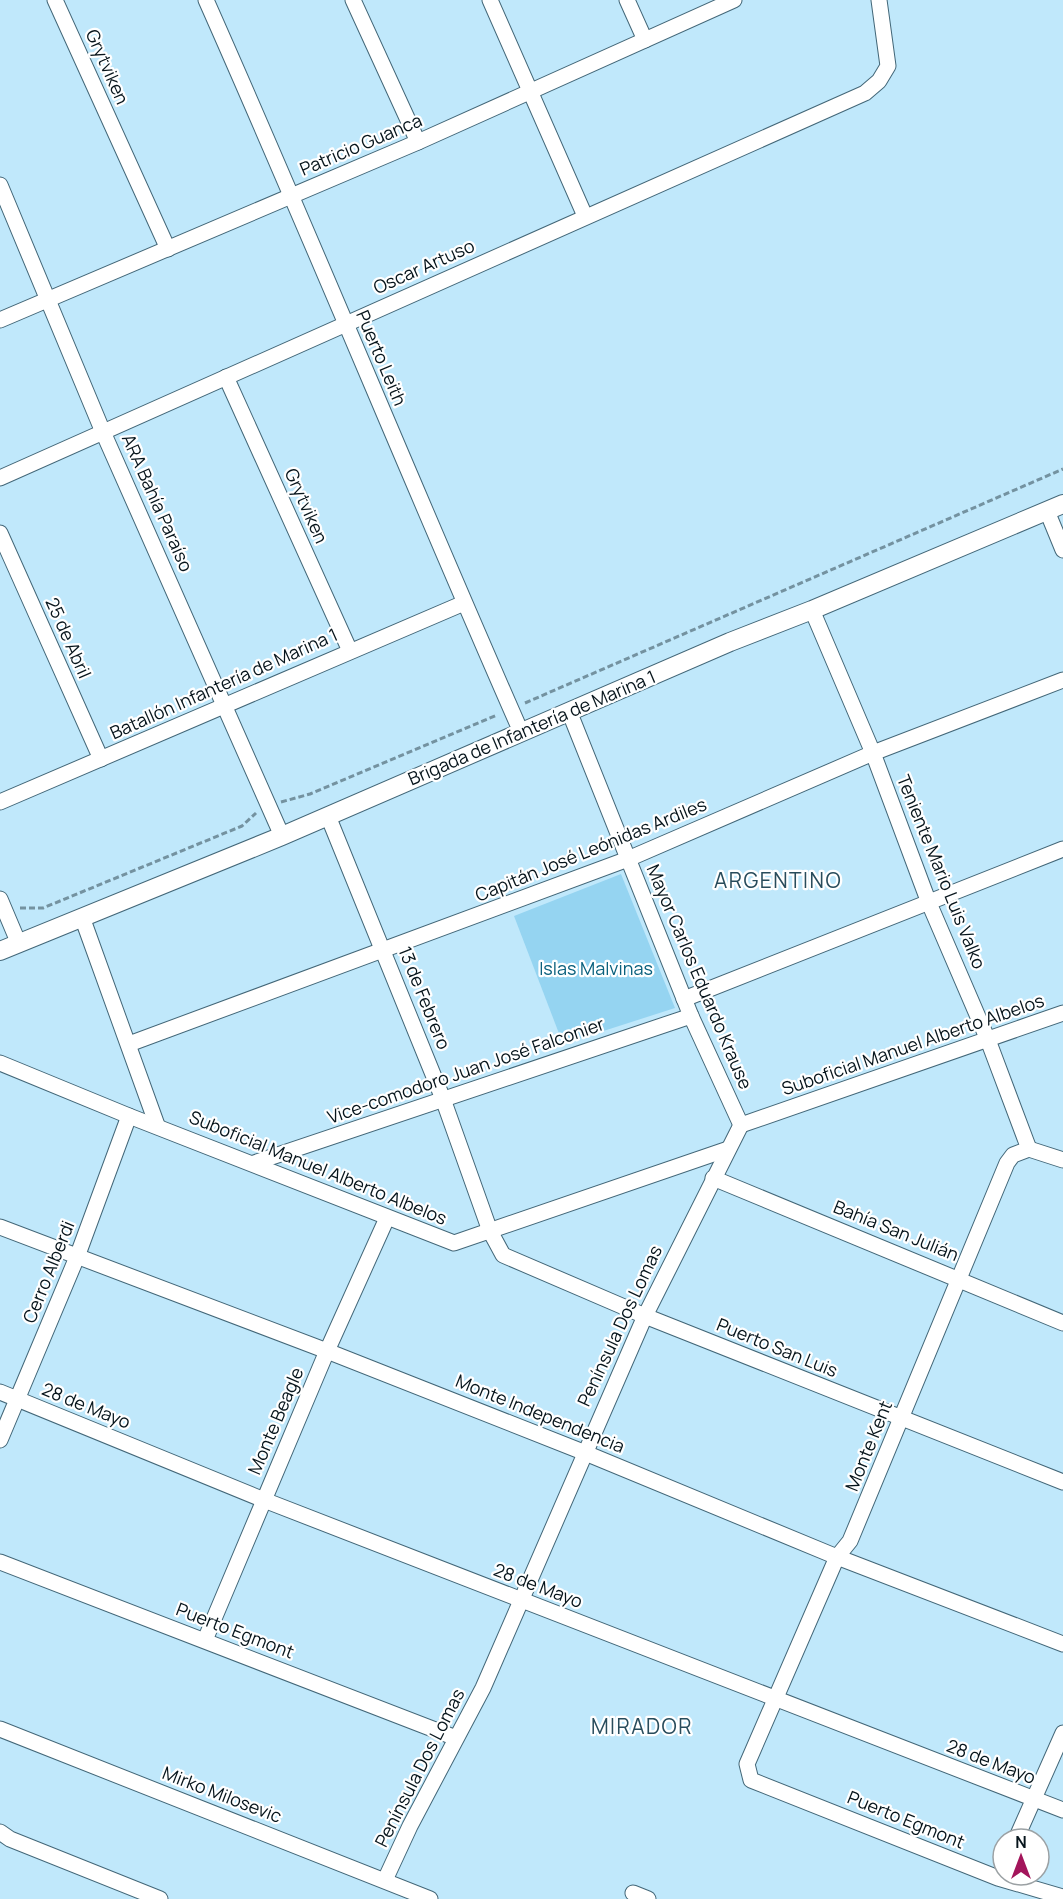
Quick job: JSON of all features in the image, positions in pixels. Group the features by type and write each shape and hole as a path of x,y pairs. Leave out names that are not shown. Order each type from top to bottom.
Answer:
{"street":[{"name":"Grytviken","path":"56,0 168,249"},
{"name":"Puerto Leith","path":"206,0 293,196 345,324 521,732"},
{"path":"353,0 418,142"},
{"path":"490,0 585,216"},
{"path":"627,0 645,40"},
{"name":"Patricio Guanca","path":"0,320 418,142 734,0"},
{"name":"Oscar Artuso","path":"0,478 865,93 879,81 888,66 879,0"},
{"name":"ARA Bahía Paraíso","path":"0,185 103,432 282,836"},
{"name":"Grytviken","path":"226,377 350,651"},
{"path":"1055,508 1063,550"},
{"name":"Brigada de Infantería de Marina 1","path":"0,951 282,836 730,642 1055,508"},
{"name":"25 de Abril","path":"0,533 101,759"},
{"name":"Batallón Infantería de Marina 1","path":"0,802 464,603"},
{"name":"Teniente Mario Luis Valko","path":"812,610 873,753 929,903 988,1040 1029,1149"},
{"name":"Capitán José Leónidas Ardiles","path":"129,1044 384,952 628,859 873,753 1063,680"},
{"name":"Mayor Carlos Eduardo Krause","path":"569,711 691,1016 741,1125"},
{"name":"13 de Febrero","path":"328,816 443,1099 490,1231"},
{"path":"684,999 1063,849"},
{"path":"0,899 19,944"},
{"path":"82,917 157,1125"},
{"name":"Suboficial Manuel Alberto Albelos","path":"741,1125 1063,1013"},
{"name":"Vice-comodoro Juan José Falconier","path":"254,1163 691,1016"},
{"name":"Suboficial Manuel Alberto Albelos","path":"0,1063 454,1243 728,1149"},
{"name":"Cerro Alberdi","path":"0,1440 77,1257 129,1116"},
{"name":"Península Dos Lomas","path":"385,1880 483,1688 583,1452 645,1316 741,1125"},
{"path":"1029,1149 1062,1159"},
{"name":"Monte Kent","path":"747,1764 837,1557 850,1542 1007,1163 1013,1155 1029,1149"},
{"name":"Bahía San Julián","path":"713,1178 1063,1323"},
{"name":"Monte Beagle","path":"205,1640 327,1351 387,1218"},
{"name":"Monte Independencia","path":"0,1227 327,1351 583,1452 837,1557 1063,1644"},
{"name":"Puerto San Luis","path":"490,1231 503,1255 510,1260 1063,1482"},
{"name":"28 de Mayo","path":"0,1392 264,1500 1063,1810"},
{"name":"Puerto Egmont","path":"0,1562 456,1738"},
{"name":"Mirko Milosevic","path":"0,1729 430,1899"},
{"path":"1022,1827 1063,1733"},
{"name":"Puerto Egmont","path":"747,1764 751,1780 991,1869"},
{"path":"2,1839 160,1899"},
{"name":"Puerto Egmont","path":"1037,1887 1063,1897"},
{"path":"633,1893 648,1899"}],"path":[{"path":"6,914 19,908 43,908 242,826 263,807 310,794 1063,469"}],"green space":[{"name":"Islas Malvinas","path":"621,874 675,1008 563,1044 514,916"}],"district":[{"name":"ARGENTINO","path":"778,881"},
{"name":"MIRADOR","path":"642,1727"}]}
